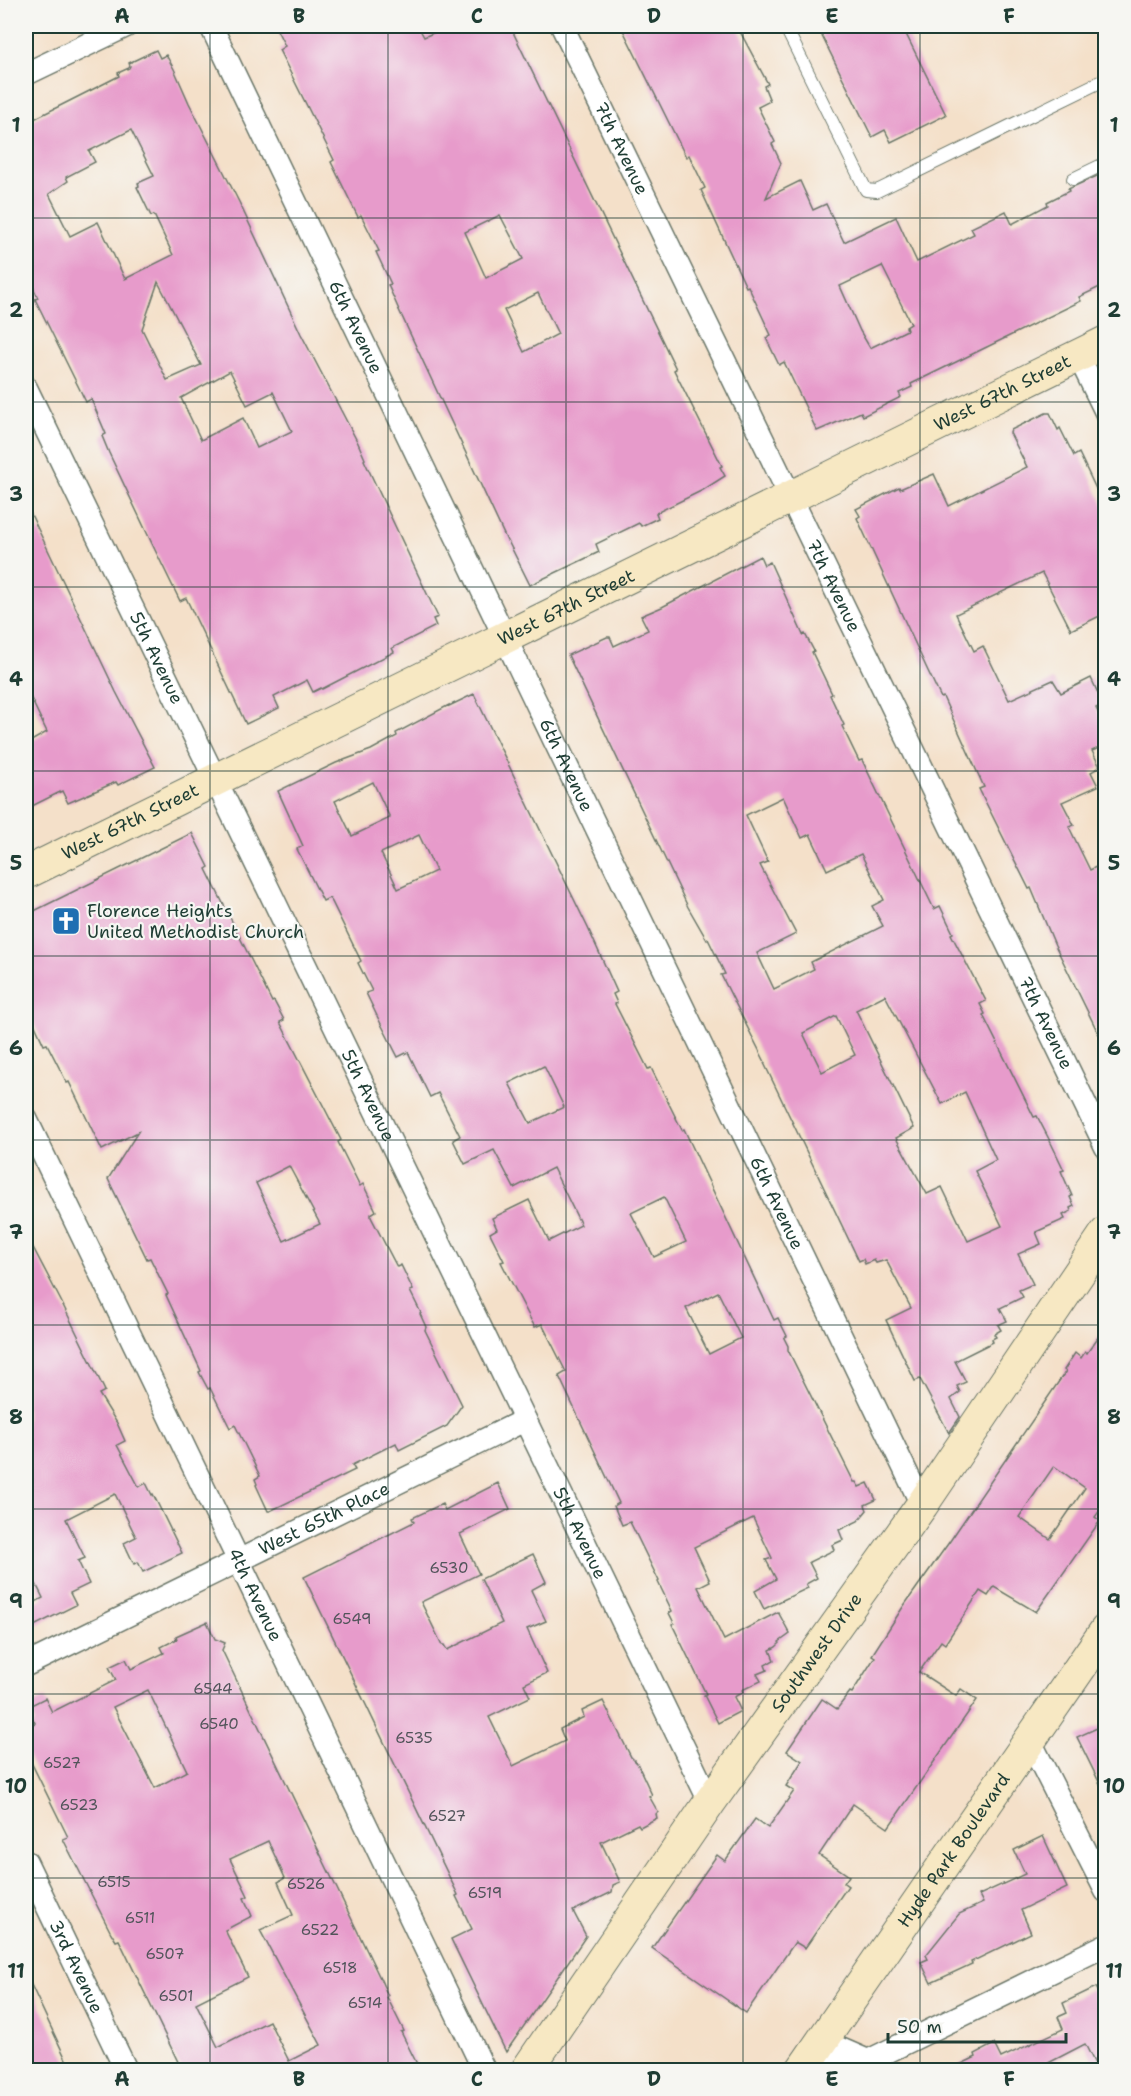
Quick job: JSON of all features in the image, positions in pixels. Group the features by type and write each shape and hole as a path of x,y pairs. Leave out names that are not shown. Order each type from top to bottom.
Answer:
{"street":[{"path":"26,74 126,26"},
{"name":"6th Avenue","path":"211,26 922,1505"},
{"name":"7th Avenue","path":"562,26 1106,1148"},
{"name":"West 67th Street","path":"26,873 1106,342"},
{"path":"1078,355 1106,412"},
{"name":"5th Avenue","path":"26,388 710,1802"},
{"name":"4th Avenue","path":"26,1119 237,1562 484,2070"},
{"name":"Southwest Drive","path":"527,2070 710,1802 922,1505 1106,1233"},
{"name":"West 65th Place","path":"26,1665 525,1420"},
{"name":"Hyde Park Boulevard","path":"802,2070 1106,1630"},
{"path":"1030,1741 1106,1891"},
{"name":"3rd Avenue","path":"26,1862 126,2070"},
{"path":"822,2041 868,2061 1106,1945"},
{"path":"822,2041 836,2070"}],"lane":[{"path":"785,26 866,190 877,191 1106,79"},
{"path":"1073,179 1106,163"}],"building":[{"path":"275,26 418,26 424,37 449,26 510,26 676,369 674,370 725,476 703,490 656,513 658,518 641,526 639,523 596,544 599,552 530,585 507,541 399,310 388,285 391,284 376,252 379,251 361,215 358,217 331,162 334,160 279,50 285,46","holes":["500,215 523,259 486,278 465,232","538,293 558,334 524,352 504,310"]},
{"path":"621,26 737,26 768,84 764,86 770,101 758,107 775,142 772,144 781,163 766,198 800,181 813,210 826,204 844,242 896,217 917,262 974,234 971,228 1006,211 1012,224 1048,205 1047,202 1069,191 1068,189 1106,172 1106,284 1079,297 1081,301 911,384 912,387 899,393 901,397 863,416 861,412 817,431 784,362 779,365 766,338 771,335 701,190 705,188 689,155 686,157","holes":["882,266 911,324 906,327 907,330 870,348 840,286"]},
{"path":"817,26 902,26 946,115 891,142 885,130 872,137"},
{"path":"156,50 160,58 166,55 174,69 301,334 358,443 438,617 433,619 436,626 392,648 394,652 322,689 313,692 307,680 274,697 279,708 246,724 186,598 180,601 156,552 109,453 102,436 106,434 91,399 86,402 35,299 38,298 26,271 26,123 119,76 118,73 129,68 129,63","holes":["131,130 154,176 138,183 137,187 151,216 154,215 173,255 125,279 98,222 70,236 49,194 68,181 66,177 95,162 89,151","158,282 201,365 167,380 142,329","230,371 247,405 273,392 292,431 257,448 243,418 201,440 181,398"]},
{"path":"1050,413 1058,430 1060,428 1074,456 1079,453 1106,510 1106,613 1071,630 1042,573 956,614 974,651 983,646 1009,700 1053,680 1061,693 1091,678 1103,704 1096,708 1106,729 1106,745 1092,751 1100,767 1091,772 1098,786 1062,802 1074,825 1069,827 1090,870 1106,862 1106,1049 1055,945 1031,888 1029,889 979,789 984,787 857,518 860,516 856,509 899,487 900,489 934,474 949,506 1027,467 1010,433 1011,430"},
{"path":"26,504 116,692 155,767 118,785 116,782 68,803 62,791 26,809 26,744 47,732 26,688"},
{"path":"760,556 764,565 770,562 803,635 805,634 814,651 812,652 844,725 842,726 859,761 862,760 934,909 940,906 953,933 951,934 986,1001 980,1004 985,1014 983,1015 1034,1117 1037,1116 1064,1170 1061,1171 1074,1206 1070,1208 1071,1211 1063,1215 1065,1219 1036,1232 1041,1244 1018,1254 1033,1284 1019,1290 1023,1297 1000,1308 1007,1321 998,1325 1001,1330 994,1334 996,1337 992,1339 993,1342 955,1361 966,1382 957,1386 960,1392 951,1399 960,1417 949,1433 920,1379 915,1381 886,1320 911,1308 886,1260 876,1263 874,1260 865,1264 863,1259 859,1261 765,1062 721,975 725,974 708,939 688,907 568,655 607,637 610,637 614,646 648,630 641,616","holes":["783,797 802,838 810,834 827,870 861,854 884,900 872,906 883,926 811,962 814,969 774,989 757,953 796,934 760,865 768,862 746,815","885,995 942,1104 965,1092 996,1160 975,1171 1002,1226 968,1241 942,1187 927,1194 896,1138 914,1128 856,1010","836,1016 855,1055 822,1072 803,1033"]},
{"path":"474,694 588,928 617,992 613,994 617,1003 615,1004 648,1069 651,1068 682,1130 684,1129 774,1320 778,1318 787,1336 784,1338 788,1350 854,1482 859,1487 868,1483 876,1500 865,1505 867,1510 858,1521 839,1530 843,1540 832,1545 834,1550 809,1562 817,1578 806,1584 808,1588 764,1609 755,1591 776,1579 766,1560 772,1558 753,1518 694,1547 710,1581 698,1587 724,1640 778,1612 790,1634 770,1650 774,1660 765,1665 767,1670 757,1674 761,1681 742,1690 743,1692 734,1697 740,1709 739,1712 718,1723 672,1624 674,1623 669,1613 672,1611 659,1581 630,1522 622,1525 614,1506 619,1503 559,1376 566,1372 542,1324 535,1327 531,1320 501,1262 504,1261 490,1233 497,1229 492,1218 529,1200 549,1241 581,1225 553,1168 514,1188 494,1150 465,1164 453,1140 460,1136 438,1093 430,1097 408,1052 398,1057 379,1020 366,993 372,991 358,963 361,961 332,902 329,898 323,901 297,849 303,846 278,791 336,763 371,750 397,736 396,733","holes":["373,782 390,818 352,836 335,801","419,835 436,871 398,889 381,853","544,1066 564,1107 530,1123 509,1083","664,1197 686,1242 654,1257 631,1213","718,1292 741,1338 709,1354 686,1308"]},
{"path":"192,833 209,867 206,869 272,1002 274,1001 284,1020 280,1022 341,1140 338,1142 360,1186 363,1184 376,1211 371,1214 371,1217 397,1267 401,1265 413,1290 410,1291 421,1313 425,1330 462,1405 447,1426 399,1450 396,1443 352,1465 355,1470 268,1511 256,1485 255,1479 260,1476 235,1425 230,1428 210,1388 208,1389 199,1372 201,1371 166,1295 168,1294 150,1258 147,1259 108,1179 138,1132 102,1150 69,1082 67,1083 47,1044 44,1045 26,1006 26,915","holes":["289,1166 320,1224 284,1241 256,1183"]},
{"path":"26,1234 105,1391 99,1394 125,1441 117,1445 139,1487 146,1483 153,1494 182,1553 143,1572 138,1562 134,1564 124,1543 136,1537 115,1494 66,1519 85,1558 78,1561 89,1584 70,1593 76,1605 34,1626 26,1607 43,1598 26,1564"},
{"path":"1106,1326 1106,1502 1095,1517 1100,1521 1036,1612 994,1587 988,1596 980,1591 945,1644 941,1641 919,1672 956,1696 961,1689 977,1700 888,1828 853,1804 819,1855 849,1876 844,1883 848,1886 805,1948 795,1942 746,2013 652,1948 717,1855 725,1861 755,1819 768,1828 794,1791 786,1786 802,1761 787,1751 822,1699 837,1709 850,1692 852,1693 875,1657 872,1655 903,1607 1066,1371 1064,1370 1075,1353 1081,1358 1085,1352 1087,1353","holes":["1054,1466 1085,1488 1050,1539 1019,1517"]},
{"path":"498,1483 510,1509 460,1534 479,1574 421,1602 442,1645 447,1650 502,1623 481,1579 533,1554 546,1582 531,1590 546,1621 527,1629 547,1673 524,1684 530,1697 489,1717 513,1766 565,1741 560,1729 584,1717 582,1711 603,1701 631,1757 637,1763 652,1795 649,1796 658,1812 657,1818 640,1827 638,1824 601,1842 620,1882 613,1885 612,1892 573,1911 586,1936 506,2052 451,1939 472,1929 456,1896 458,1895 304,1577 414,1522 412,1518 442,1504 445,1510"},
{"path":"207,1622 215,1639 225,1643 222,1650 380,1978 404,2031 401,2032 420,2070 182,2070 119,1940 116,1941 111,1933 63,1839 68,1837 26,1752 26,1728 35,1723 27,1707 45,1698 52,1712 116,1680 109,1667 126,1659 131,1669 164,1653 161,1647 177,1639 176,1636","holes":["148,1690 187,1771 155,1788 113,1707","268,1841 285,1878 278,1882 293,1915 260,1930 321,2045 289,2061 269,2021 218,2047 196,2003 248,1977 225,1930 252,1916 244,1898 248,1896 230,1859"]},
{"path":"1106,1724 1106,1796 1077,1737"},
{"path":"1043,1836 1067,1888 1021,1910 1031,1933 931,1983 921,1962 928,1959 926,1955 959,1914 983,1903 979,1895 1025,1874 1014,1850"},
{"path":"26,1974 71,2070 26,2070"},
{"path":"1096,1987 1098,1991 1106,1987 1106,2070 1098,2070 1085,2044 1035,2070 949,2070 976,2057 975,2054 994,2044 1001,2058 1063,2029 1058,2017 1067,2013 1063,2003"}],"place":[{"name":"Florence Heights United Methodist Church","path":"66,921"}]}
